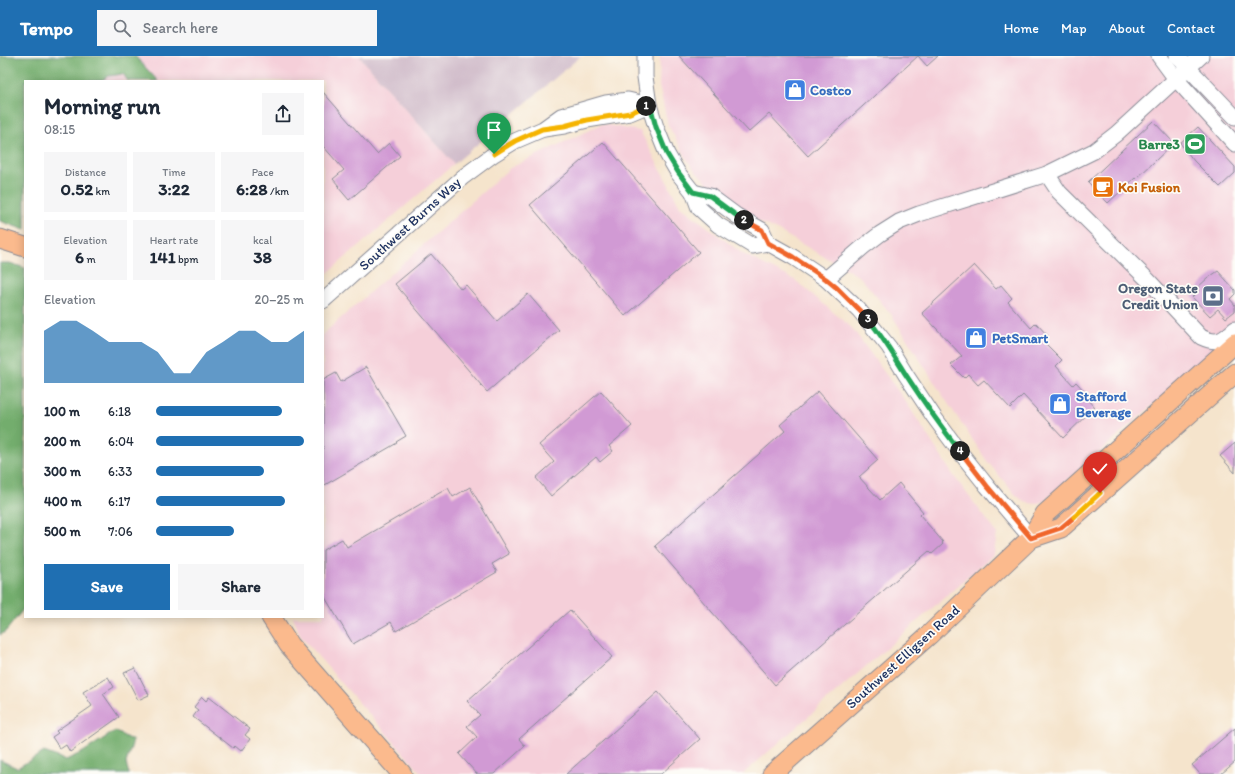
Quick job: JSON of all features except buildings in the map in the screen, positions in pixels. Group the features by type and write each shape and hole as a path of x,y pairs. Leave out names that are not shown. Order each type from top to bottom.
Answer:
{"main road":[{"path":"0,239 24,247"},
{"name":"Southwest Elligsen Road","path":"772,774 929,635 1031,538 1045,514 1235,343"},
{"name":"Southwest Elligsen Road","path":"1031,538 1061,528 1235,373"},
{"path":"272,618 289,645 402,774"}],"street":[{"path":"645,56 645,77 656,127 667,154 693,192 699,208 718,225 753,246 768,243 793,257 826,279 859,310 889,347 944,431 987,486 1031,538"},
{"path":"1160,56 1176,79 1235,144"},
{"path":"1177,56 1235,117"},
{"path":"826,279 863,247 899,222 919,214 1047,174 1094,151 1116,134 1201,56"},
{"name":"Southwest Burns Way","path":"324,300 472,169 515,141 542,129 561,116 606,103 628,100 650,105"},
{"path":"1047,174 1059,192 1148,280 1201,337 1208,341 1215,342 1224,339 1235,329"}],"shaded area":[{"path":"135,56 359,56 454,164 324,276 324,80 157,80"},
{"path":"359,56 581,56 454,164"},
{"path":"660,56 1235,56 1235,323 1216,349 1044,501 1035,504 1024,502 1014,493 987,461 943,396 891,314 860,277 777,230 746,216 722,198 691,166 668,125 659,86"},
{"path":"123,74 127,80 103,80 109,76"},
{"path":"602,124 640,131 680,206 743,254 795,280 852,328 906,402 953,475 997,533 994,554 743,774 422,774 301,637 293,618 324,618 324,333 510,168"}],"green space":[{"path":"0,56 135,56 157,80 127,80 123,74 109,76 103,80 24,80 24,230 0,221"},
{"path":"0,263 10,263 24,268 24,608 6,631 0,635"},
{"path":"115,731 133,741 126,763 129,774 0,774 0,760 17,768 44,752 66,760 83,752"}],"place":[{"name":"Costco","path":"795,90"},
{"name":"Barre3","path":"1195,144"},
{"name":"Koi Fusion","path":"1103,187"},
{"name":"Oregon State Credit Union","path":"1213,296"},
{"name":"PetSmart","path":"976,338"},
{"name":"Stafford Beverage","path":"1060,404"}],"route":[{"path":"494,154 515,141 542,129 630,113 650,105 656,127 667,154 693,192 710,196 723,207 762,230 768,243 793,257 826,279 859,310 889,347 934,417 973,470 1031,538 1061,528 1100,493"}]}
